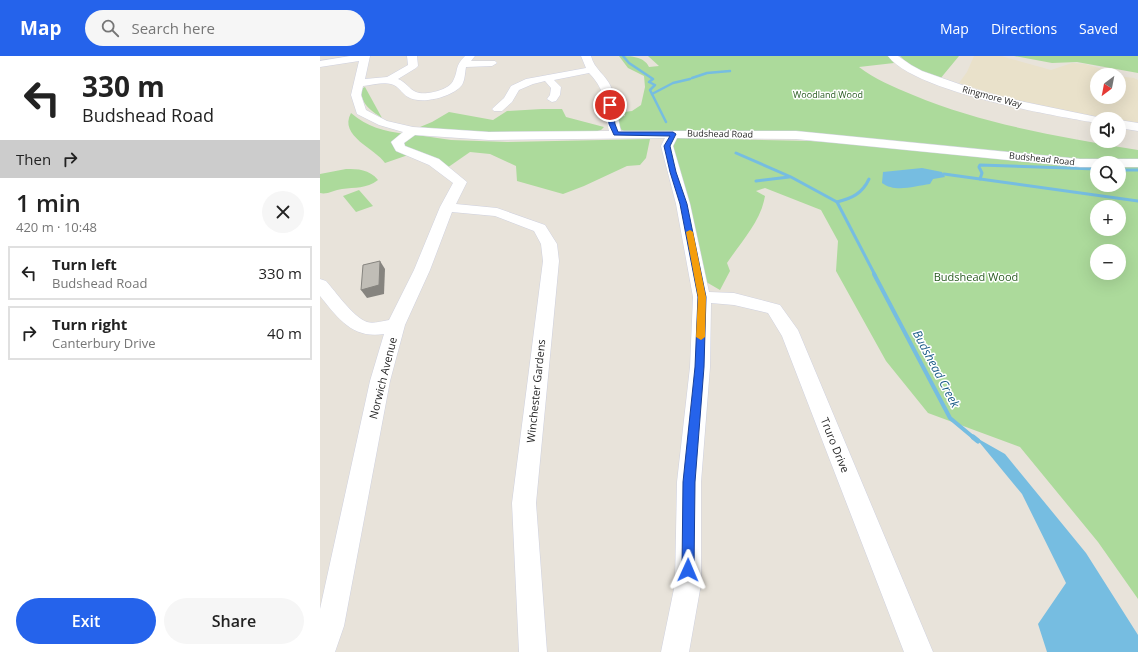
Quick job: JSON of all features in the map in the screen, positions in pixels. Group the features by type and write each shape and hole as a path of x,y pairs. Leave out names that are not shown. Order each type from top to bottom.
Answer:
{"street":[{"path":"320,64 365,56"},
{"name":"Budshead Road","path":"365,56 356,95 361,112 383,123 413,131 489,136 616,134 796,135 1080,162 1138,163"},
{"path":"390,80 413,66 412,56"},
{"path":"359,83 390,80 401,84 412,95 426,97 440,94 451,89 458,83 462,64 470,56"},
{"name":"Ringmore Way","path":"893,56 899,62 920,74 968,92 1000,101 1090,119"},
{"path":"590,57 590,70"},
{"path":"462,64 492,63"},
{"path":"498,109 508,100 515,88 527,77 548,79 590,70 599,77 606,88 612,124 616,134"},
{"path":"548,79 556,86 555,95 552,99"},
{"path":"1126,125 1138,127"},
{"name":"Norwich Avenue","path":"321,652 330,626 380,382 396,326 422,270 447,207 460,182 434,162 400,148 397,142 413,131"},
{"path":"673,134 667,146 683,204 702,297 700,367 689,482 688,584 675,652"},
{"name":"Winchester Gardens","path":"447,207 497,212 533,225 540,228 549,244 551,261 524,503 533,652"},
{"path":"320,285 351,320 359,325 366,328 396,326"},
{"name":"Truro Drive","path":"702,297 734,299 774,309 791,335 912,638 919,652"}],"shaded area":[{"path":"974,56 1001,56 1051,70 1072,63 1085,64 1099,68 1090,68 1090,104 1126,104 1126,77 1138,80 1138,124 1126,122 1126,112 1090,112 1090,116 1007,98 959,83 967,72"}],"green space":[{"name":"Woodland Wood","path":"619,56 640,59 647,63 649,67 659,66 648,56 888,56 894,63 859,67 884,82 913,95 968,114 1024,129 1090,142 1090,148 1126,148 1138,150 1138,161 1126,161 1126,156 1090,156 1090,160 1074,160 804,132 624,131 618,128 615,117 625,116 624,112 632,111 641,105 645,87 644,76 628,68"},
{"path":"900,56 959,56 940,79 914,67"},
{"path":"1014,56 1138,56 1138,73 1126,71 1126,68 1110,68 1077,62 1052,63"},
{"path":"365,87 382,118 364,103 361,89"},
{"path":"562,109 566,117 604,127 601,130 594,132 528,133 441,130 420,127 449,112 493,120 507,111"},
{"path":"351,113 363,122 376,128 405,134 395,142 411,154 385,163 354,135 350,129 348,121"},
{"path":"410,134 451,140 507,142 650,139 646,158 640,165 627,166 563,194 517,181 516,166 490,154 470,152 447,168 403,147 400,142"},
{"name":"Budshead Wood","path":"677,138 810,141 1090,163 1090,192 1126,192 1126,164 1138,164 1138,599 1098,542 1020,447 928,413 886,361 836,271 838,241 821,210 765,188 756,191 765,196 763,205 755,223 727,263 730,271 720,290 701,279 672,142"},
{"path":"346,169 367,172 375,176 378,180 365,186 320,193 320,174"},
{"path":"359,190 373,206 356,212 343,196"}],"water":[{"path":"922,168 942,172 945,177 933,179 930,184 905,188 893,188 882,183 883,172"},
{"path":"975,437 1005,454 1086,553 1138,635 1138,652 1047,652 1038,624 1066,583 1022,494"}],"building":[{"path":"380,261 379,285 361,290 363,265"}],"waterway":[{"name":"Budshead Creek","path":"623,56 629,63 653,79 649,82 655,85 650,90 652,94"},
{"path":"692,78 707,73 730,71"},
{"path":"652,94 673,83 690,79"},
{"name":"Budshead Creek","path":"652,94 666,122"},
{"name":"Budshead Creek","path":"736,153 791,177 837,202"},
{"path":"980,179 982,173 979,167 980,165 1090,169"},
{"path":"1126,170 1138,170"},
{"path":"944,174 1138,201"},
{"path":"756,181 789,177"},
{"path":"837,202 856,195 860,192 869,179"},
{"name":"Budshead Creek","path":"837,202 875,275"},
{"name":"Budshead Creek","path":"874,274 950,418 974,438"},
{"name":"Budshead Creek","path":"973,437 978,441"}],"slow traffic":[{"path":"690,232 702,297 701,337"}],"route":[{"path":"610,105 612,124 616,134 673,134 671,141 667,146 692,241 702,297 700,367 689,482 688,570"}]}
